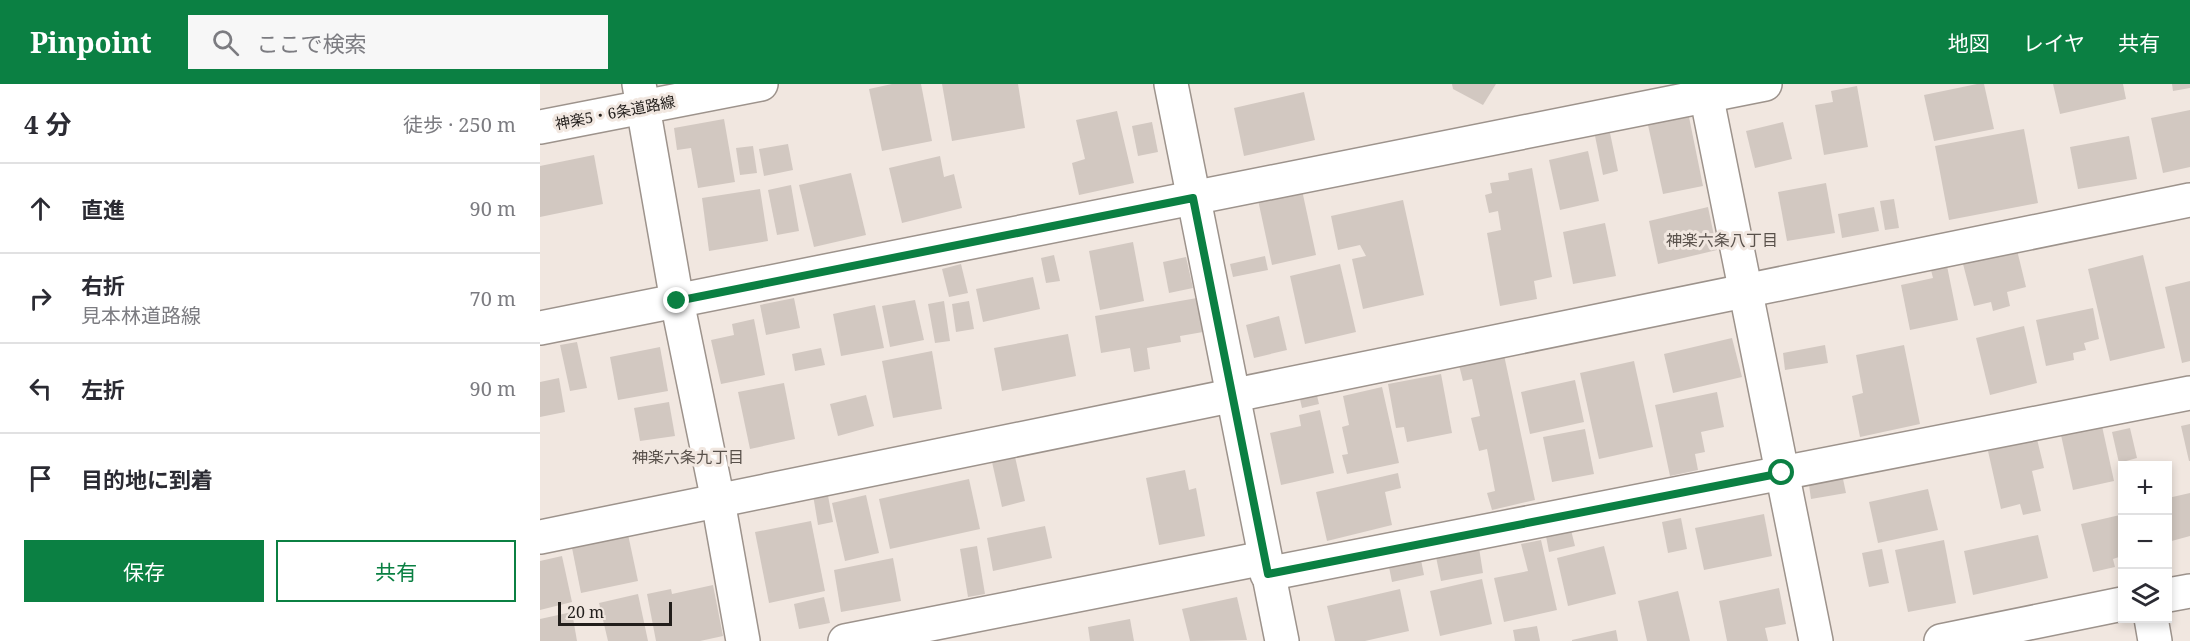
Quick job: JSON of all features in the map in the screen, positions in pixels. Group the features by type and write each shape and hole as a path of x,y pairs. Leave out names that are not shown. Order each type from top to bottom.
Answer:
{"street":[{"name":"神楽5・6条道路線","path":"540,127 641,95 761,84"},
{"path":"1171,84 1282,641"},
{"path":"540,328 1193,198 1705,90 1765,84"},
{"path":"1705,90 1816,641"},
{"path":"641,95 677,301 718,501 743,641"},
{"path":"540,537 2190,200"},
{"path":"845,641 1782,473 2190,393"},
{"path":"2172,594 2190,591"},
{"path":"1941,641 2118,605"},
{"path":"2152,623 2155,641"}],"building":[{"path":"892,84 921,84 932,141 882,151 869,89"},
{"path":"942,84 1018,84 1025,128 952,141"},
{"path":"1452,84 1496,84 1483,105 1453,89"},
{"path":"1984,84 1994,129 1934,141 1924,95"},
{"path":"2053,84 2123,84 2126,99 2060,114"},
{"path":"2172,84 2190,84 2190,88 2173,91"},
{"path":"1857,86 1868,147 1824,155 1815,105 1833,102 1831,91"},
{"path":"1304,92 1315,140 1244,156 1234,108"},
{"path":"2190,110 2190,167 2163,173 2151,118"},
{"path":"1117,111 1134,183 1079,195 1072,163 1085,159 1076,120"},
{"path":"1689,117 1703,186 1663,194 1648,125"},
{"path":"724,119 735,182 698,188 691,148 677,150 674,128"},
{"path":"1152,122 1158,152 1138,156 1132,126"},
{"path":"1783,122 1792,159 1755,168 1746,131"},
{"path":"2024,129 2038,203 1949,220 1935,146"},
{"path":"1610,133 1618,171 1603,175 1595,136"},
{"path":"2129,136 2137,179 2078,189 2070,147"},
{"path":"788,144 793,170 764,176 759,149"},
{"path":"753,146 757,173 740,175 736,148"},
{"path":"1588,151 1599,201 1560,210 1549,160"},
{"path":"594,155 603,204 540,217 540,166"},
{"path":"940,156 944,177 954,174 962,208 902,223 889,168"},
{"path":"1532,168 1552,277 1534,281 1537,299 1500,306 1487,233 1501,230 1498,211 1489,213 1485,195 1492,193 1490,183 1509,180 1508,173"},
{"path":"851,173 866,235 814,247 799,185"},
{"path":"1826,183 1835,233 1787,241 1778,192"},
{"path":"791,185 799,231 777,235 768,190"},
{"path":"760,189 768,241 709,251 702,198"},
{"path":"1302,190 1316,255 1272,265 1258,200"},
{"path":"1894,199 1899,228 1885,230 1880,201"},
{"path":"1403,200 1424,295 1363,309 1352,259 1366,256 1360,245 1338,250 1331,216"},
{"path":"1708,207 1717,250 1658,264 1649,221"},
{"path":"1874,207 1879,231 1842,238 1838,214"},
{"path":"1605,223 1616,276 1573,284 1563,232"},
{"path":"1133,242 1144,301 1100,310 1089,251"},
{"path":"2017,250 2026,287 2007,292 2010,306 1993,311 1991,302 1974,306 1963,264"},
{"path":"1054,255 1060,281 1046,283 1041,258"},
{"path":"2143,255 2165,348 2110,361 2088,269"},
{"path":"1265,256 1268,270 1233,277 1230,264"},
{"path":"1186,257 1193,288 1169,293 1163,262"},
{"path":"961,264 968,293 949,297 942,269"},
{"path":"1340,264 1356,332 1305,344 1290,276"},
{"path":"1947,266 1958,320 1910,330 1901,285 1933,278 1931,270"},
{"path":"1033,277 1040,309 983,322 976,289"},
{"path":"2190,281 2190,361 2182,363 2165,287"},
{"path":"794,298 800,328 766,335 760,305"},
{"path":"1197,298 1203,332 1180,336 1181,342 1147,348 1150,369 1134,372 1130,348 1101,353 1095,316"},
{"path":"915,300 924,340 890,347 882,306"},
{"path":"944,301 950,341 935,343 928,304"},
{"path":"969,301 974,329 956,332 952,304"},
{"path":"875,305 884,348 841,356 833,314"},
{"path":"2093,308 2099,339 2084,343 2086,350 2073,353 2074,360 2046,366 2036,320"},
{"path":"1279,316 1287,350 1254,358 1246,325"},
{"path":"754,319 765,375 721,384 711,340 734,335 732,324"},
{"path":"2024,326 2037,383 1990,395 1976,338"},
{"path":"1068,334 1076,376 1002,391 994,348"},
{"path":"1732,338 1742,377 1673,393 1664,354"},
{"path":"577,342 587,388 570,391 560,345"},
{"path":"1825,345 1828,363 1785,370 1783,353"},
{"path":"1904,345 1920,424 1860,437 1852,396 1863,393 1856,355"},
{"path":"660,347 668,391 618,400 610,357"},
{"path":"821,348 825,365 795,371 792,354"},
{"path":"932,351 942,409 893,418 882,361"},
{"path":"1504,355 1535,500 1492,510 1487,493 1495,491 1487,449 1479,451 1471,418 1480,416 1472,379 1463,381 1459,365"},
{"path":"1634,361 1653,447 1599,459 1580,373"},
{"path":"1441,374 1452,433 1407,442 1404,427 1396,428 1388,384"},
{"path":"559,378 565,412 540,417 540,382"},
{"path":"1575,380 1584,422 1530,434 1521,392"},
{"path":"784,383 795,439 750,449 738,392"},
{"path":"1315,387 1319,404 1302,408 1298,391"},
{"path":"1382,387 1399,463 1347,474 1342,455 1348,454 1342,427 1349,425 1343,396"},
{"path":"1717,392 1724,427 1701,432 1705,452 1695,454 1698,470 1670,476 1655,405"},
{"path":"866,395 874,426 838,436 830,404"},
{"path":"669,402 675,436 640,441 634,408"},
{"path":"1320,410 1334,473 1281,485 1270,433 1301,426 1299,415"},
{"path":"2190,424 2190,461 2189,461 2181,426"},
{"path":"2102,426 2114,481 2073,490 2061,435"},
{"path":"2130,428 2137,458 2119,461 2112,432"},
{"path":"1585,429 1594,474 1552,482 1543,437"},
{"path":"2037,439 2044,468 2032,471 2041,511 2023,515 2020,504 2001,509 1988,451"},
{"path":"1013,448 1025,501 1002,507 990,453"},
{"path":"1185,470 1189,490 1196,488 1205,536 1159,545 1146,478"},
{"path":"1398,473 1401,488 1385,492 1392,525 1327,541 1316,492"},
{"path":"969,479 980,529 890,549 879,499"},
{"path":"1843,479 1846,493 1811,499 1809,485"},
{"path":"825,480 833,522 818,525 811,483"},
{"path":"1928,489 1938,530 1878,543 1869,502"},
{"path":"2190,493 2190,536 2172,541 2172,515 2172,497"},
{"path":"866,495 879,553 845,561 832,503"},
{"path":"1764,514 1772,556 1704,570 1695,528"},
{"path":"2118,515 2118,557 2113,559 2115,567 2093,572 2081,524"},
{"path":"1681,518 1687,549 1668,553 1662,522"},
{"path":"811,521 825,591 769,603 755,532"},
{"path":"626,525 638,581 581,593 570,538"},
{"path":"1045,526 1052,558 993,571 987,538"},
{"path":"1571,530 1575,546 1549,552 1546,536"},
{"path":"2038,535 2048,578 1973,595 1964,551"},
{"path":"1541,540 1557,610 1504,622 1494,578 1528,571 1521,544"},
{"path":"1944,540 1956,603 1908,612 1895,550"},
{"path":"977,546 985,594 968,597 960,549"},
{"path":"1604,546 1616,594 1568,606 1557,558"},
{"path":"1479,548 1483,573 1441,581 1436,557"},
{"path":"1882,549 1889,583 1869,587 1862,553"},
{"path":"562,556 572,602 540,610 540,561"},
{"path":"893,558 901,601 841,612 834,570"},
{"path":"1421,560 1424,575 1392,582 1389,567"},
{"path":"1482,579 1492,624 1440,636 1430,591"},
{"path":"713,585 723,636 700,641 656,641 647,594 671,589 672,594"},
{"path":"1779,588 1786,624 1765,628 1768,641 1727,641 1719,601"},
{"path":"1400,589 1409,631 1365,641 1335,641 1327,606"},
{"path":"1678,591 1690,641 1647,641 1638,601"},
{"path":"638,594 648,641 608,641 599,603"},
{"path":"824,597 830,623 799,629 794,604"},
{"path":"1237,597 1247,640 1190,641 1182,609"},
{"path":"572,612 577,641 540,641 540,619"},
{"path":"1130,619 1134,641 1090,641 1088,627"},
{"path":"1537,626 1540,641 1515,641 1513,630"},
{"path":"1616,630 1618,641 1572,641 1572,640"}],"district":[{"name":"神楽六条八丁目","path":"1722,240"},
{"name":"神楽六条九丁目","path":"688,457"}],"route":[{"path":"677,301 1193,198 1268,574 1782,473"}]}
